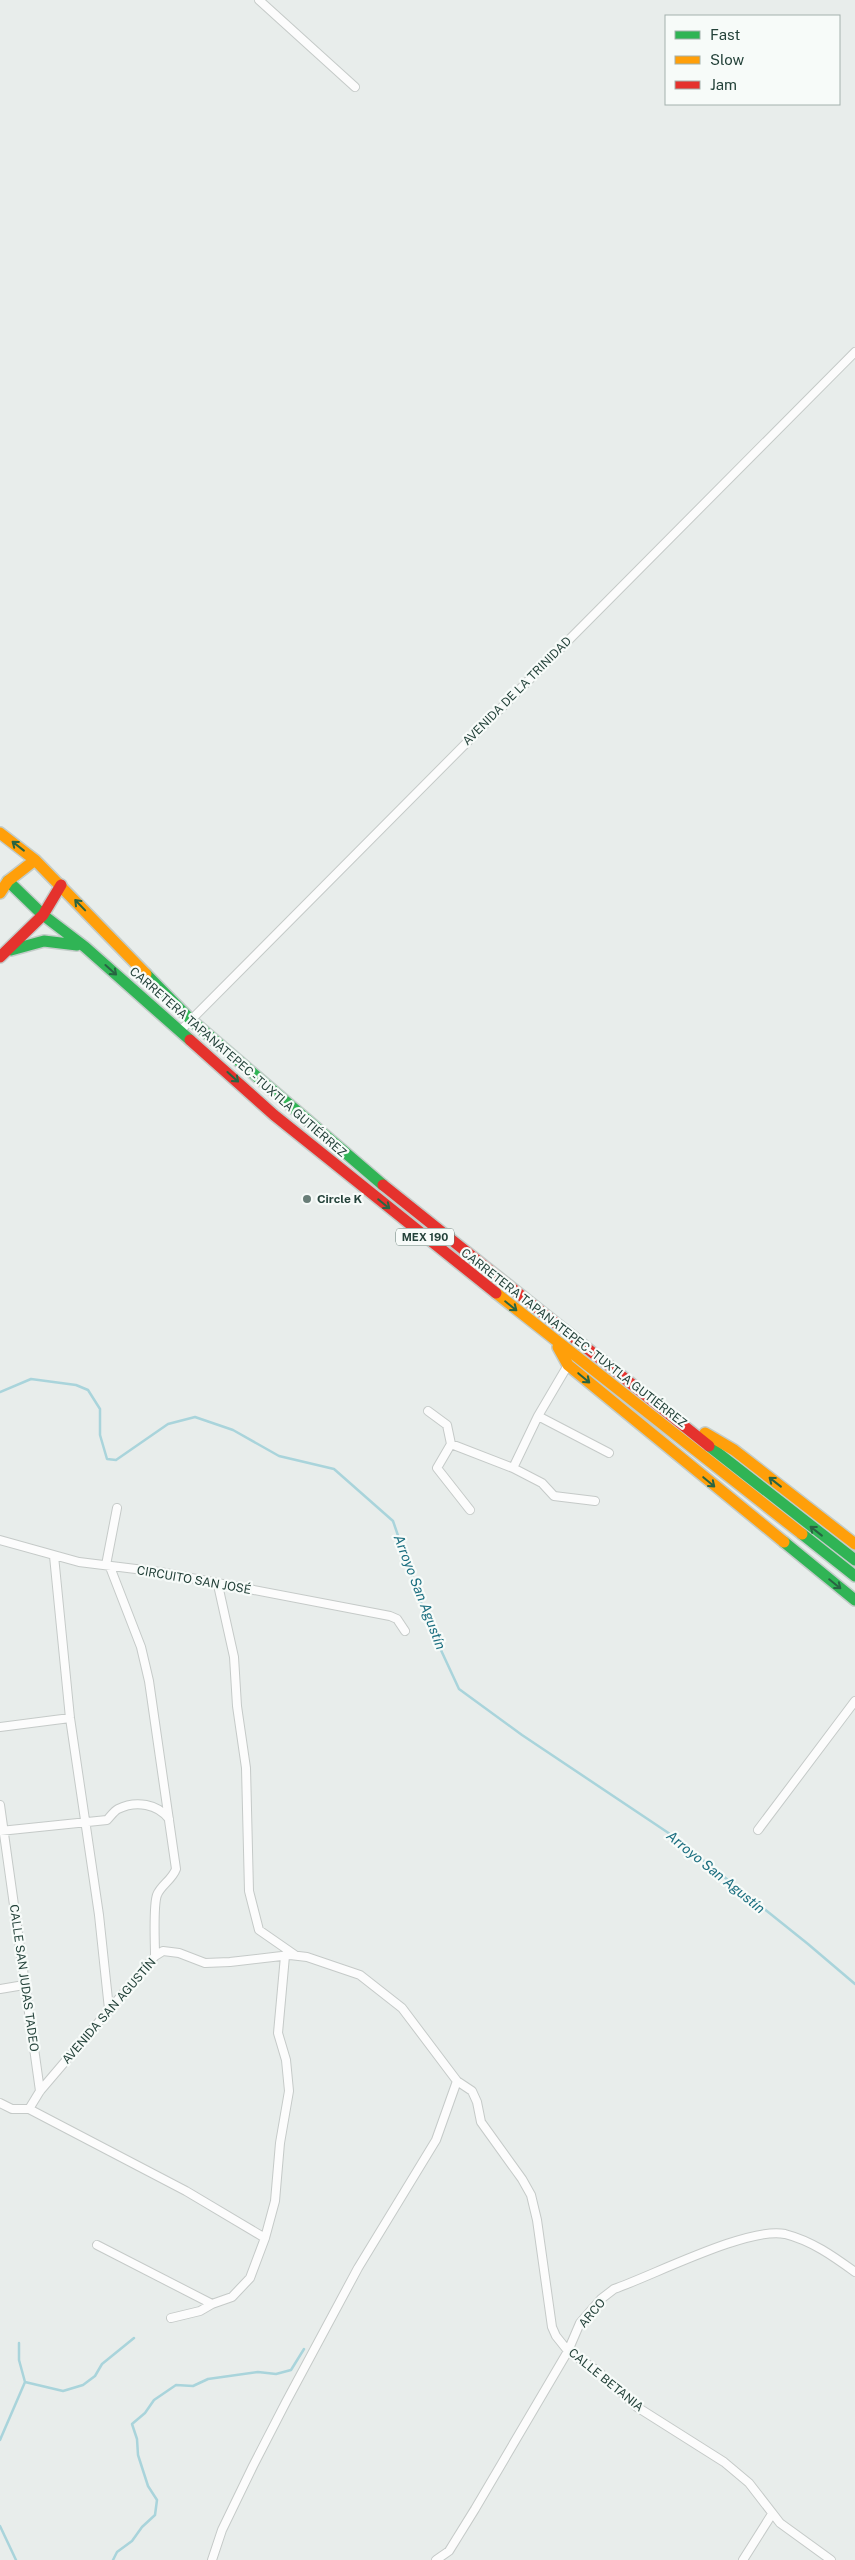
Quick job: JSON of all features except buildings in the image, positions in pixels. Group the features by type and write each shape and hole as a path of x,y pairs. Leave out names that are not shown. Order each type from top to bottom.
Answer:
{"main road":[{"name":"MEX 190","path":"0,833 35,860"},
{"name":"CARRETERA TAPANATEPEC - TUXTLA GUTIÉRREZ","path":"35,860 191,1020 381,1184 855,1560"},
{"path":"0,893 4,877 35,860"},
{"name":"CARRETERA TAPANATEPEC - TUXTLA GUTIÉRREZ","path":"4,877 43,915 85,947 282,1121 554,1340 855,1576"},
{"path":"3,955 43,915 61,885"},
{"path":"3,955 31,942 58,940 85,947"},
{"name":"MEX 190","path":"554,1340 568,1365 854,1599"},
{"path":"664,1410 734,1450 855,1544"}],"street":[{"path":"259,0 355,87"},
{"name":"AVENIDA DE LA TRINIDAD","path":"181,1030 855,352"},
{"path":"513,1468 538,1416 568,1365"},
{"path":"428,1411 448,1426 451,1444 437,1468 470,1510"},
{"path":"538,1416 609,1453"},
{"path":"451,1444 513,1468 542,1484 554,1496 595,1501"},
{"path":"117,1508 108,1566 141,1647 149,1681 176,1869 174,1876 162,1887 156,1896 155,1956"},
{"name":"CIRCUITO SAN JOSÉ","path":"0,1540 54,1556 108,1566 160,1572 390,1616 397,1620 405,1631"},
{"path":"54,1556 70,1718 99,1915 109,2009"},
{"path":"218,1584 234,1657 237,1706 246,1768 249,1891 259,1930 295,1955"},
{"path":"758,1830 855,1700"},
{"path":"0,1727 70,1718"},
{"path":"2,1830 107,1820 118,1809 137,1804 162,1810 170,1820"},
{"name":"CALLE SAN JUDAS TADEO","path":"0,1805 40,2091"},
{"name":"AVENIDA SAN AGUSTÍN","path":"29,2109 40,2091 109,2009 155,1956 163,1951 179,1953 205,1963 295,1955 320,1960 360,1975 402,2008 457,2081"},
{"path":"171,2318 200,2311 212,2304 232,2297 250,2278 265,2238 275,2201 280,2144 289,2091 286,2060 278,2033 284,1956"},
{"path":"0,1989 24,1986"},
{"path":"212,2560 222,2530 286,2402 358,2268 436,2140 457,2081"},
{"name":"CALLE BETANIA","path":"457,2081 472,2091 478,2102 482,2122 522,2179 530,2195 537,2220 552,2327 556,2336 568,2351 599,2372 637,2407 724,2462 749,2483 780,2524 830,2560"},
{"path":"0,2103 12,2109 29,2109 186,2191 265,2238"},
{"name":"ARCO","path":"436,2560 449,2550 475,2509 568,2351 580,2323 601,2299 614,2289 754,2236 783,2234 821,2248 855,2272"},
{"path":"97,2244 212,2304"},
{"path":"743,2560 772,2514"}],"waterway":[{"name":"Arroyo San Agustín","path":"0,1392 31,1379 76,1385 88,1390 100,1409 100,1435 107,1459 116,1460 168,1424 195,1417 233,1430 279,1456 334,1469 393,1521 427,1620 459,1689 522,1735 673,1836 855,1984"},
{"path":"25,2382 63,2391 83,2385 95,2376 102,2364 134,2338"},
{"path":"0,2440 25,2382 19,2360 19,2343"},
{"path":"113,2560 117,2552 132,2541 142,2527 155,2515 157,2500 148,2486 138,2455 137,2439 132,2424 145,2413 154,2400 176,2385 193,2386 208,2379 258,2372 276,2374 291,2370 304,2349"},
{"path":"0,2526 16,2560"}],"traffic: fast":[{"path":"8,881 43,915 85,947 190,1040"},
{"path":"11,950 44,941 77,945"},
{"path":"146,974 191,1020 383,1185"},
{"path":"709,1446 855,1560"},
{"path":"802,1534 855,1576"},
{"path":"784,1542 855,1600"}],"traffic: slow":[{"path":"0,833 35,860"},
{"path":"0,893 8,881 35,860 146,974"},
{"path":"496,1293 802,1534"},
{"path":"558,1347 568,1365 784,1542"},
{"path":"705,1433 734,1450 855,1544"}],"traffic: jam":[{"path":"0,957 43,915 61,885"},
{"path":"190,1040 274,1115 496,1293"},
{"path":"383,1185 709,1446"}],"place":[{"name":"Circle K","path":"307,1199"}]}
